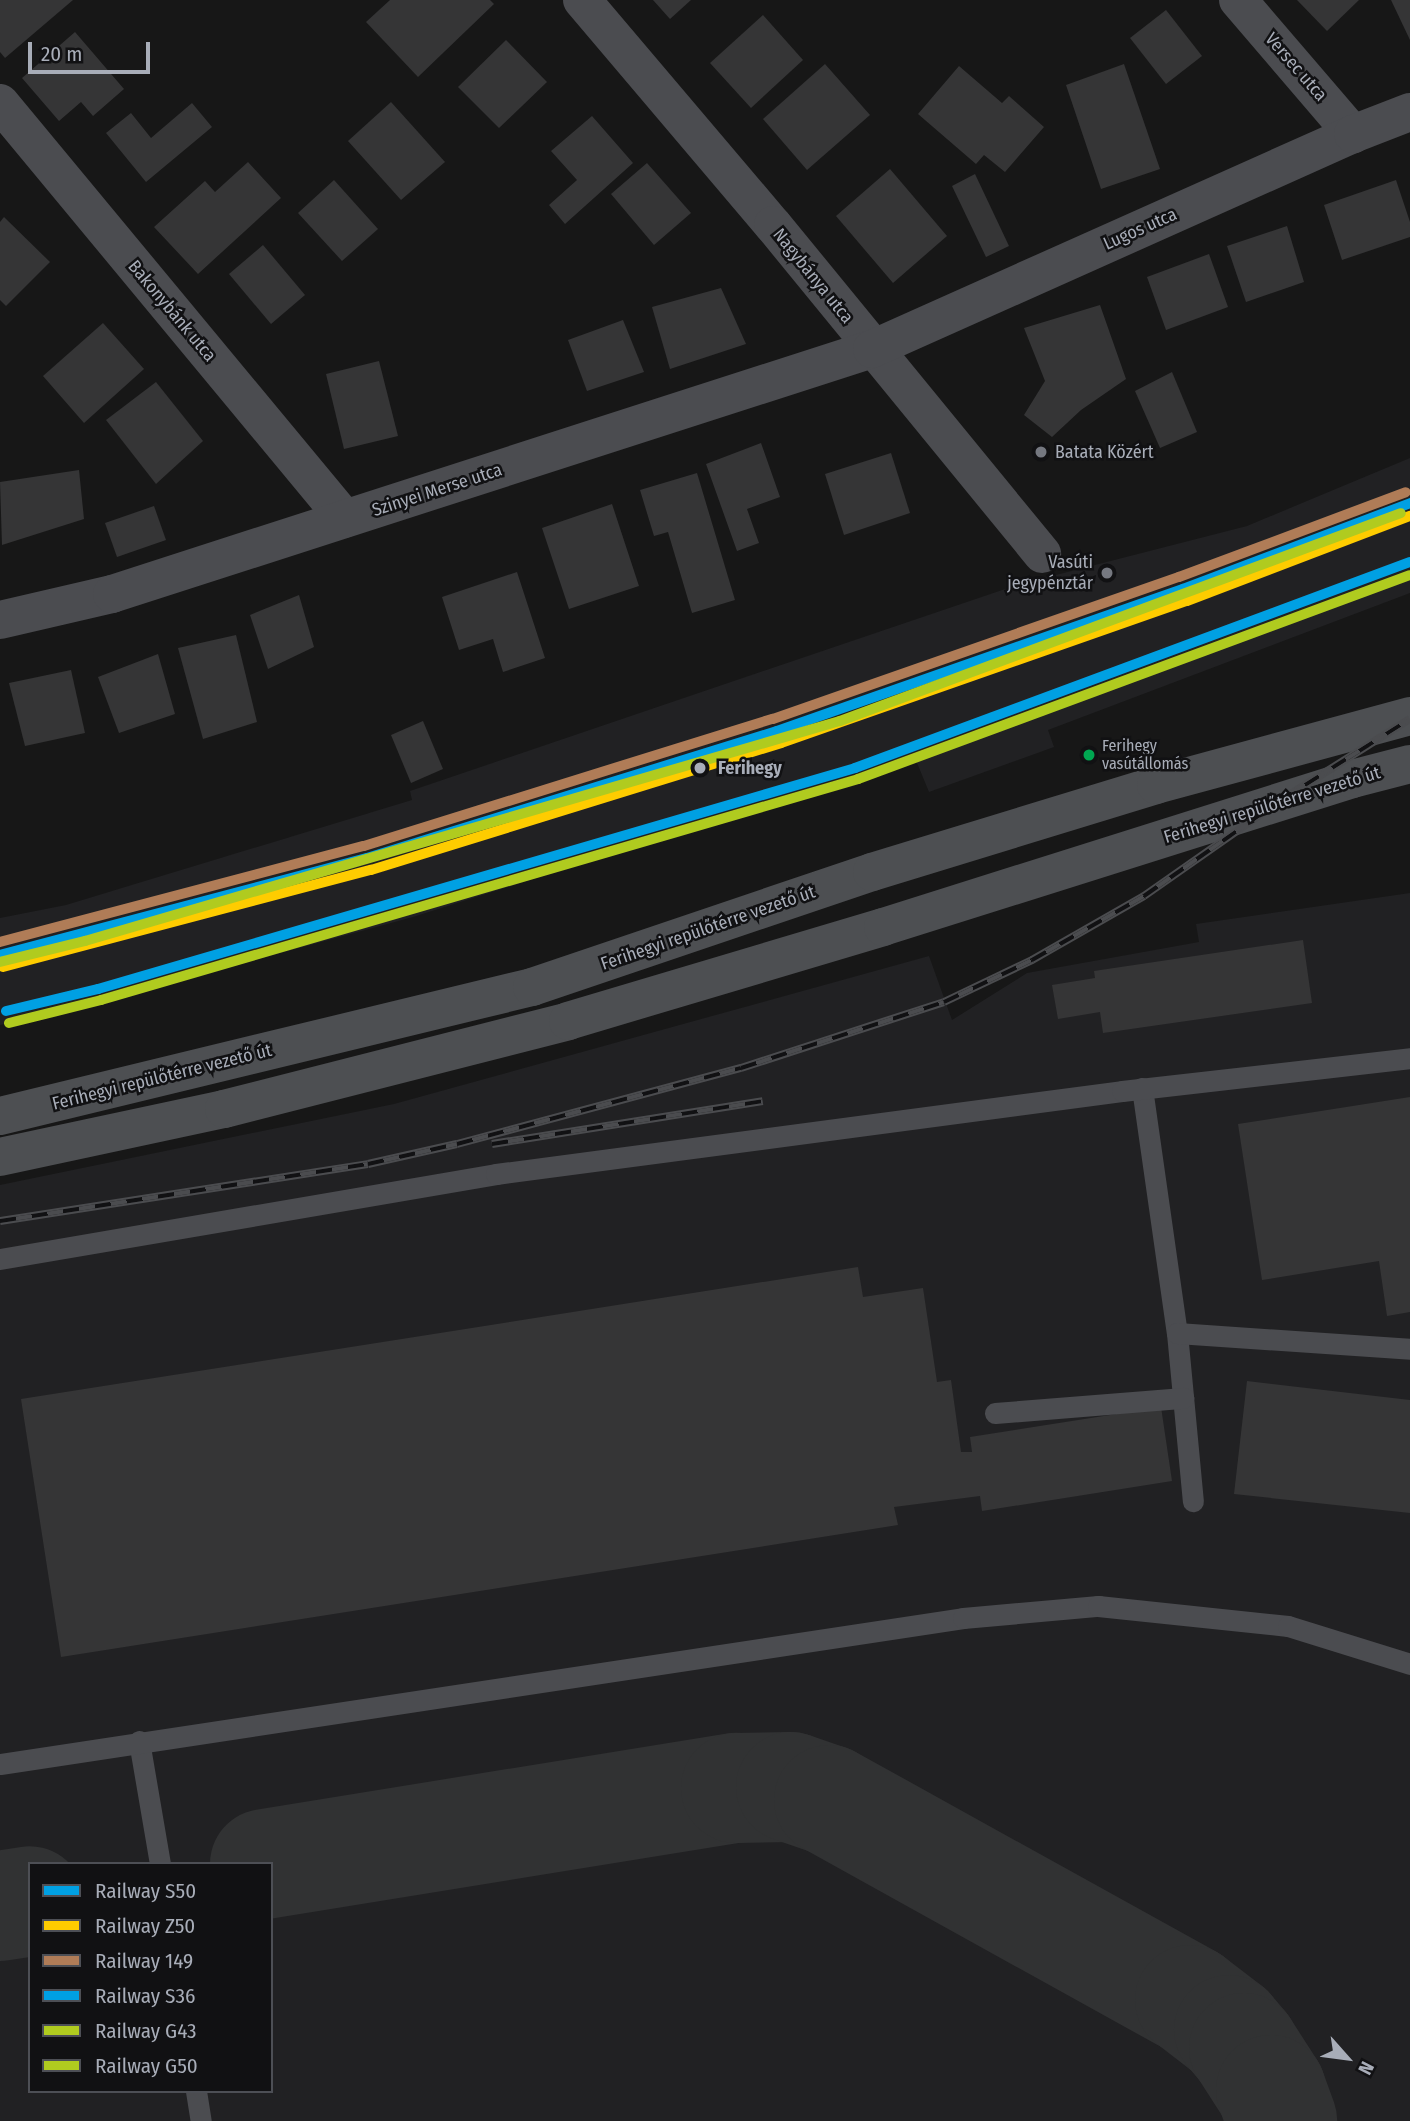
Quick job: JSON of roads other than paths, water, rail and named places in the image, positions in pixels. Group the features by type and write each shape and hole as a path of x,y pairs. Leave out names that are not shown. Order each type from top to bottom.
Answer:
{"main road":[{"name":"Ferihegyi repülőtérre vezető út","path":"0,1116 532,987 872,872 1156,785 1410,716"},
{"name":"Ferihegyi repülőtérre vezető út","path":"0,1157 223,1109 568,1021 883,927 1352,779 1410,764"}],"street":[{"name":"Nagybánya utca","path":"582,0 773,225 1042,554"},
{"name":"Versec utca","path":"1238,0 1353,134"},
{"name":"Bakonybánk utca","path":"0,103 345,519"},
{"name":"Lugos utca","path":"872,349 1353,134 1410,112"},
{"name":"Szinyei Merse utca","path":"0,620 112,594 872,349"}],"lane":[{"path":"0,1259 496,1174 1142,1088 1410,1058"},
{"path":"1142,1088 1177,1332 1192,1501"},
{"path":"1177,1332 1410,1349"},
{"path":"995,1413 1183,1398"},
{"path":"0,1764 963,1618 1098,1606 1289,1626 1410,1664"},
{"path":"139,1741 160,1862"},
{"path":"197,2093 201,2121"}],"railway":[{"path":"0,1221 368,1164 457,1144 741,1068 944,1002 1032,960 1144,896 1278,802 1410,719"},
{"path":"492,1144 763,1101"}],"rail line":[{"name":"149","path":"0,942 364,846 773,719 1179,577 1406,492"},
{"name":"S50","path":"0,955 367,858 777,731 1183,589 1410,503"},
{"name":"G43","path":"0,962 85,941 840,721 1401,513"},
{"name":"Z50","path":"3,967 371,870 781,743 1187,601 1410,516"},
{"name":"S36","path":"6,1011 98,989 855,768 1410,562"},
{"name":"G50","path":"9,1023 101,1000 858,779 1410,575"}],"place":[{"name":"Batata Közért","path":"1041,452"},
{"name":"Vasúti jegypénztár","path":"1107,573"},
{"name":"Ferihegy vasútállomás","path":"1089,755"},
{"name":"Ferihegy","path":"700,768"}]}
